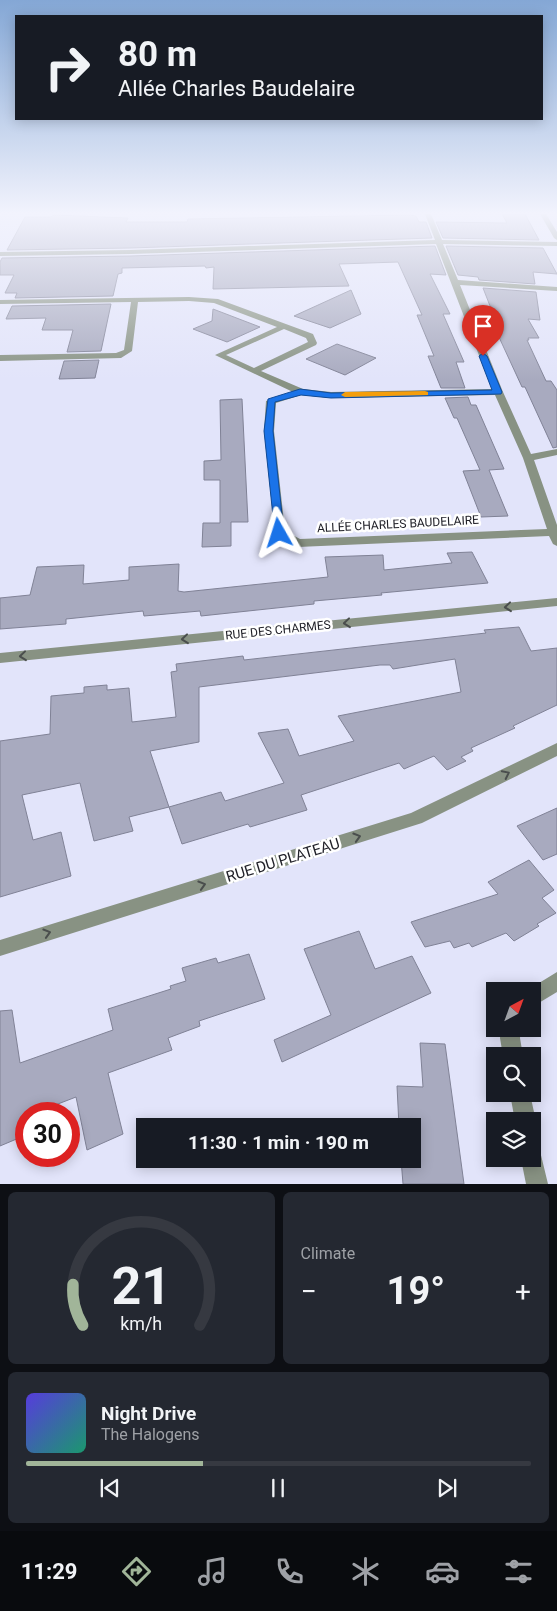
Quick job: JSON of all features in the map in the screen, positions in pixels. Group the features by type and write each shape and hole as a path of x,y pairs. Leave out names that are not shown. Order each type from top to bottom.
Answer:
{"street":[{"path":"449,269 498,392 528,458 555,537"},
{"path":"454,282 557,289"},
{"path":"0,358 118,356 128,351 135,299"},
{"path":"0,302 135,299 215,301 310,336 313,343 256,370"},
{"path":"283,327 219,355 256,370 300,392"},
{"name":"ALLÉE CHARLES BAUDELAIRE","path":"498,392 331,395 300,392 271,401 269,431 279,533 298,543 555,537"},
{"path":"528,458 557,452"},
{"name":"RUE DES CHARMES","path":"0,658 557,602"},
{"name":"RUE DU PLATEAU","path":"0,948 416,818 557,749"},
{"path":"541,992 557,981"},
{"path":"534,1167 537,1184"}],"building":[{"path":"0,269 122,269 122,273 118,274 113,296 15,298 17,293 5,293 14,275 0,275"},
{"path":"214,269 341,269 349,286 213,289"},
{"path":"401,269 444,269 446,275 430,274 450,314 443,314 464,362 456,362 465,388 441,388 428,356 434,356 417,315 422,315"},
{"path":"456,269 554,269 557,274 533,272 535,284 479,280 478,277 458,275"},
{"path":"483,288 536,292 540,320 528,319 539,338 528,338 529,340 527,340 546,381 551,381 557,390 557,447 553,448 525,387 522,387 492,322 492,311"},
{"path":"351,290 361,314 330,328 294,316"},
{"path":"111,304 101,351 67,352 73,330 42,330 46,318 6,319 12,306"},
{"path":"213,309 260,327 227,342 193,329 212,321"},
{"path":"337,344 376,358 345,375 306,359"},
{"path":"99,360 95,378 59,379 64,361"},
{"path":"468,397 471,405 476,405 504,469 489,470 508,516 481,517 463,471 480,470 457,418 454,418 445,398"},
{"path":"242,399 248,522 231,522 231,546 202,547 203,523 220,523 220,480 204,480 204,461 221,460 220,400"},
{"path":"472,552 488,583 381,593 382,595 314,601 314,604 201,616 200,611 144,616 143,611 66,619 66,624 0,629 0,598 30,595 37,567 84,565 83,584 129,580 129,567 179,564 178,591 184,592 328,577 325,557 383,555 384,570 452,563 447,553"},
{"path":"519,627 531,651 557,648 557,705 513,726 515,728 471,748 473,751 461,757 466,761 447,770 434,756 404,769 399,763 301,795 307,810 250,827 248,824 182,844 169,807 129,817 133,831 94,841 80,783 22,795 33,840 61,832 71,876 0,897 0,741 50,734 51,696 84,693 84,687 107,685 107,690 129,688 132,722 176,717 171,672 177,671 176,664 243,656 244,660 486,633 484,630","holes":["455,659 461,692 338,716 354,741 299,756 288,729 258,733 284,783 225,801 221,792 169,807 150,751 199,742 199,687 380,665 390,665 393,669"]},
{"path":"557,808 557,854 543,860 517,826"},
{"path":"529,860 554,890 542,898 556,913 514,941 506,933 472,947 469,943 454,948 450,941 425,947 411,922 498,894 488,882"},
{"path":"359,931 375,969 412,956 431,993 282,1062 274,1040 331,1015 304,949"},
{"path":"249,954 265,999 199,1021 200,1026 168,1038 172,1050 108,1073 123,1134 87,1150 80,1116 80,1102 77,1102 76,1097 63,1102 15,1102 15,1140 0,1146 0,1011 12,1010 20,1063 113,1030 108,1009 171,989 170,986 186,981 182,968 216,958 218,963"},
{"path":"420,1043 445,1044 464,1184 403,1184 402,1168 421,1168 421,1118 399,1118 397,1086 423,1087"}],"slow traffic":[{"path":"345,395 425,394"}],"route":[{"path":"279,533 269,431 271,401 300,392 331,395 498,392 483,356"}]}
